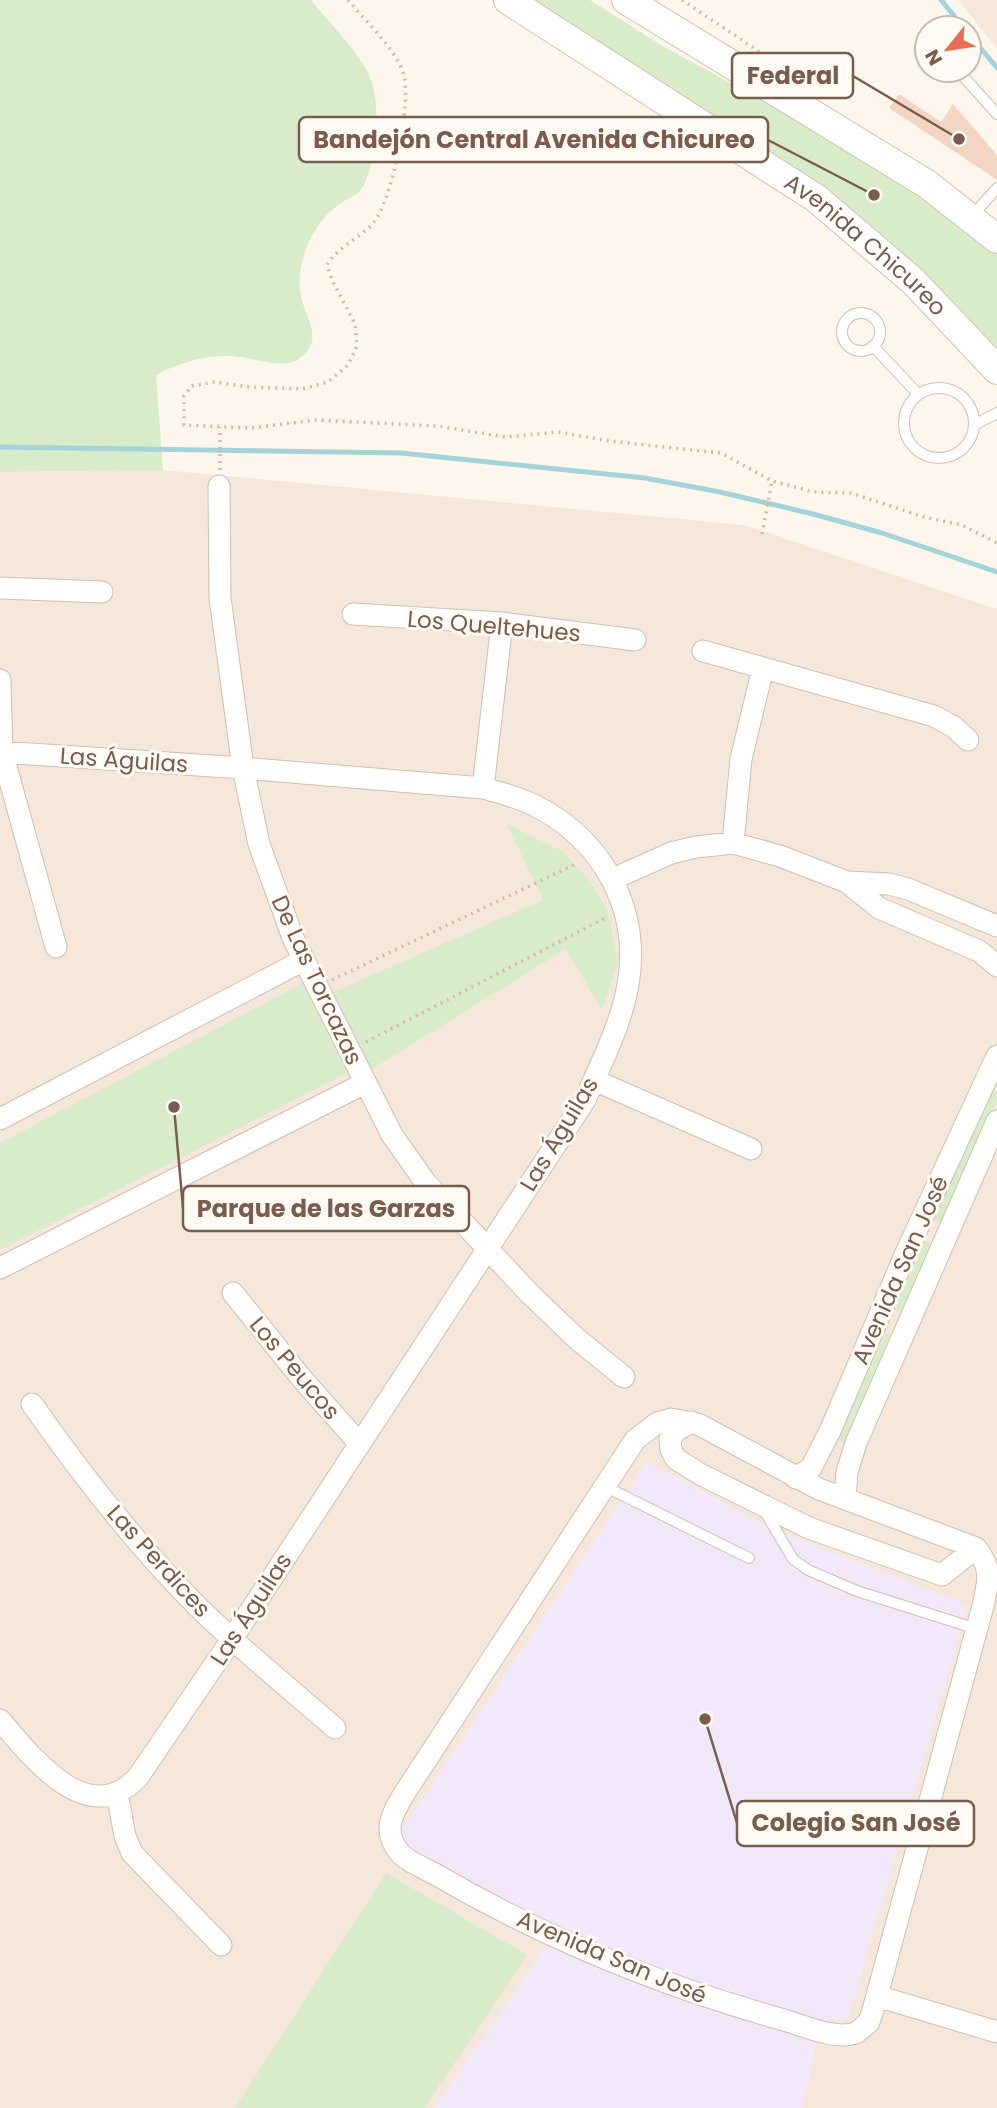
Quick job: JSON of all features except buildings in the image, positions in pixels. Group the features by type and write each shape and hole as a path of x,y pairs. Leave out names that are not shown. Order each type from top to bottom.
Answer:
{"main road":[{"name":"Avenida Chicureo","path":"508,0 817,199 914,282 997,370"},
{"path":"625,0 927,184 997,239"}],"street":[{"name":"De Las Torcazas","path":"219,486 220,598 243,768 259,844 293,938 391,1135 426,1183 485,1249 578,1339 624,1377"},
{"path":"0,588 102,592"},
{"name":"Los Queltehues","path":"353,614 502,623 635,640"},
{"path":"483,788 502,623"},
{"path":"703,651 934,716 954,727 968,740"},
{"path":"733,843 741,759 763,668"},
{"path":"0,680 1,752 56,947"},
{"name":"Las Águilas","path":"1,752 483,788 532,804 550,814 578,835 596,854 613,879 625,908 631,948 628,985 618,1021 585,1100 232,1639 138,1777 117,1794"},
{"path":"613,879 671,853 695,847 733,843 780,856 847,882 879,908 979,951 997,965 997,976"},
{"path":"847,882 889,884 908,889 997,926"},
{"path":"0,1119 304,960"},
{"name":"Avenida San José","path":"796,1478 811,1468 818,1457 911,1242 997,1056"},
{"path":"593,1080 751,1149"},
{"path":"0,1268 365,1083"},
{"name":"Avenida San José","path":"845,1499 847,1472 856,1443 997,1121"},
{"name":"Los Peucos","path":"233,1293 303,1380 359,1443"},
{"name":"Las Perdices","path":"32,1404 76,1465 194,1603 335,1728"},
{"name":"Avenida San José","path":"692,1422 666,1420 647,1429 635,1440 390,1818 389,1831 400,1854 478,1899 588,1951 708,1998 832,2033 856,2033 869,2022 977,1629 989,1579 987,1548"},
{"path":"692,1422 698,1424 796,1478 845,1499 987,1548 942,1574 817,1531 761,1505 676,1459 671,1450 670,1439 677,1430 692,1422"},
{"path":"0,1720 24,1748 72,1790 95,1797 117,1794 125,1836 132,1853 221,1945"},
{"path":"877,1996 997,2032"}],"lane":[{"path":"970,84 997,114"},
{"path":"970,218 997,188"},
{"path":"873,346 918,394"},
{"path":"940,387 961,395 973,414 974,425 965,447 945,458 933,458 922,454 913,446 904,425 905,413 918,394 940,387"},
{"path":"974,425 997,413"},
{"path":"604,1486 749,1558"},
{"path":"761,1505 793,1559 808,1570 858,1591 977,1629"}],"path":[{"path":"348,0 398,62 405,76 407,101 393,179 383,209 373,224 334,253 327,265 355,324 357,346 348,365 328,382 302,390 214,382 192,386 184,396 184,425 251,428 316,420 437,426 505,437 558,432 610,441 721,453 772,481 814,492 851,493 924,517 962,525 997,543"},
{"path":"220,427 220,459"},
{"path":"762,534 772,481"},
{"path":"317,987 596,854"},
{"path":"349,1050 625,908"}],"shaded area":[{"path":"958,0 997,0 997,49 983,31 983,14 969,14"},
{"path":"163,470 744,525 997,609 997,2108 0,2108 0,472"},
{"path":"647,1461 775,1530 968,1605 848,2019 822,2020 802,2108 434,2108 555,1933 413,1850 400,1832"}],"green space":[{"path":"0,0 311,0 353,50 370,76 377,119 374,150 367,177 358,193 338,205 324,218 309,241 303,259 300,288 312,330 311,344 300,358 293,362 275,363 237,356 218,356 190,361 156,375 163,470 0,472"},
{"path":"533,0 590,0 666,48 884,166 997,251 997,362 869,224"},
{"path":"507,824 562,851 591,882 608,912 618,962 602,1010 566,949 370,1070 329,994 543,900"},
{"path":"303,983 351,1071 0,1250 0,1143"},
{"path":"989,1089 997,1092 997,1101 941,1223 933,1219"},
{"path":"924,1241 932,1244 901,1312 893,1309"},
{"path":"882,1333 890,1335 845,1444 836,1439"},
{"path":"386,1873 527,1955 424,2108 235,2108"}],"waterway":[{"path":"941,0 952,14"},
{"path":"983,51 997,68"},
{"path":"0,447 401,453 645,478 813,514 882,533 997,572"}],"place":[{"name":"Federal","path":"959,139"},
{"name":"Bandejón Central Avenida Chicureo","path":"874,195"},
{"name":"Parque de las Garzas","path":"174,1107"},
{"name":"Colegio San José","path":"705,1719"}]}
